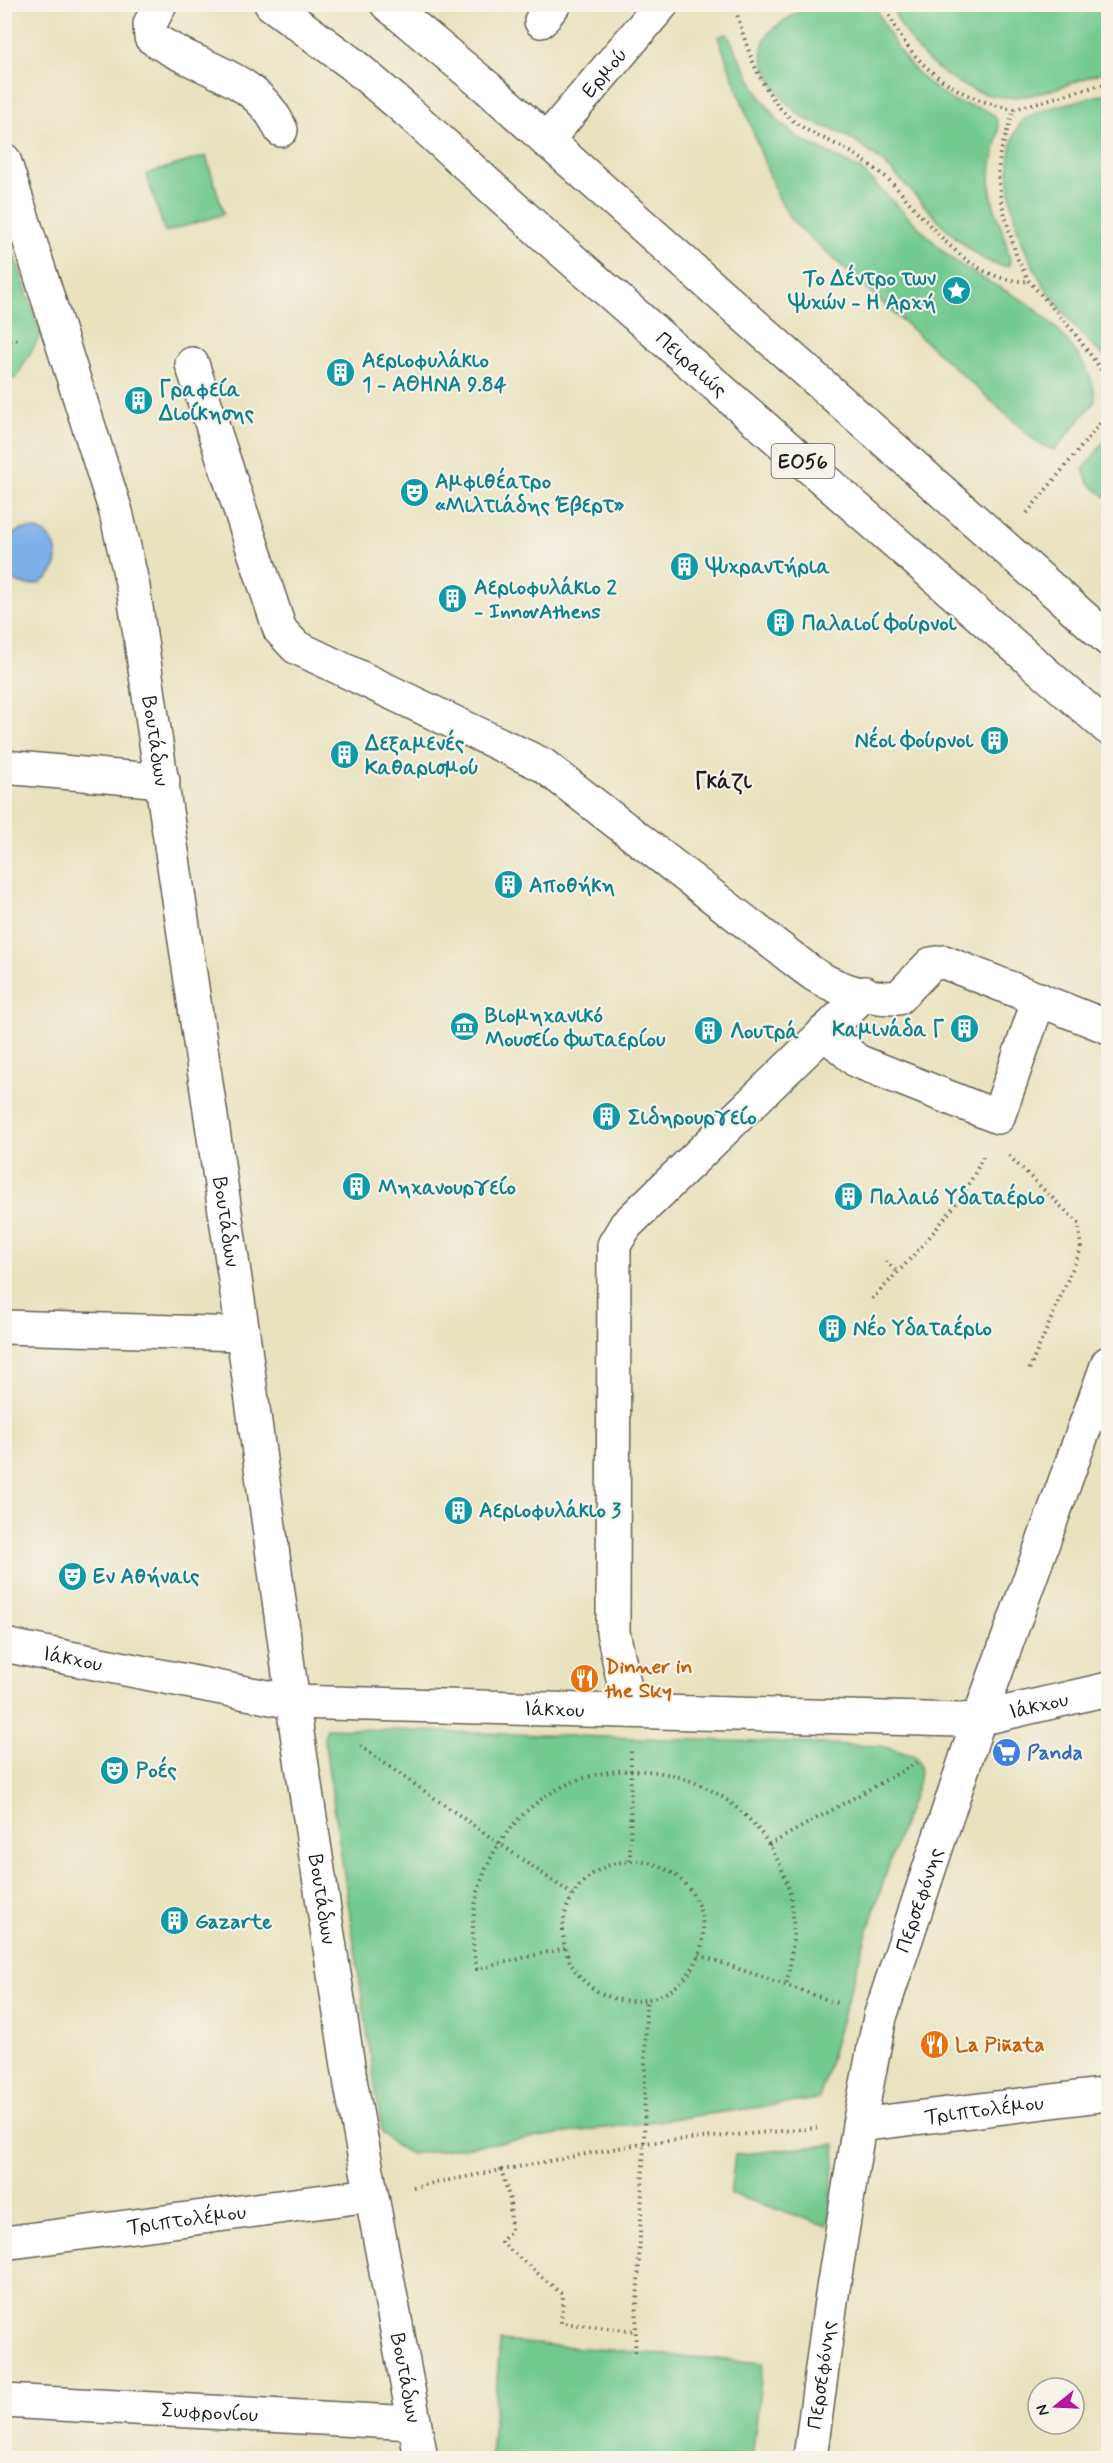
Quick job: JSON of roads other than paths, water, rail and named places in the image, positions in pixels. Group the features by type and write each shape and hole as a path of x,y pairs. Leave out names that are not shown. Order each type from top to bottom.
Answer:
{"street":[{"path":"160,4 150,24 151,37 261,97 274,114 281,130"},
{"name":"Πειραιώς","path":"271,4 351,63 406,110 552,242 1108,728"},
{"path":"387,4 455,60 1108,639"},
{"name":"Ερμού","path":"546,141 662,4"},
{"name":"Βουτάδων","path":"4,160 116,512 135,598 243,1334 292,1702 371,2195 420,2458"},
{"path":"192,364 280,630 290,642 543,765 830,985 898,998 931,964 937,961 1108,1027"},
{"path":"4,767 163,781"},
{"path":"630,1712 613,1632 614,1245 626,1225 865,993"},
{"path":"825,1032 857,1061 994,1127 1038,999"},
{"path":"4,1327 243,1334"},
{"name":"Περσεφόνης","path":"810,2458 859,2125 880,2017 979,1719 1108,1364"},
{"name":"Ιάκχου","path":"4,1645 292,1702 979,1719 1108,1689"},
{"name":"Τριπτολέμου","path":"859,2125 1108,2094"},
{"name":"Τριπτολέμου","path":"4,2243 371,2195"},
{"name":"Σωφρονίου","path":"4,2401 414,2423"}],"water":[{"path":"29,529 40,531 49,537 55,546 57,557 55,568 49,577 40,583 29,585 18,583 9,577 3,568 1,557 3,546 9,537 18,531"}],"place":[{"name":"Το Δέντρο των Ψυχών - Η Αρχή","path":"957,290"},
{"name":"Αεριοφυλάκιο 1 - ΑΘΗΝΑ 9.84","path":"341,372"},
{"name":"Γραφεία Διοίκησης","path":"138,401"},
{"name":"Αμφιθέατρο «Μιλτιάδης Έβερτ»","path":"414,493"},
{"name":"Ψυχραντήρια","path":"685,566"},
{"name":"Αεριοφυλάκιο 2 - InnovAthens","path":"453,599"},
{"name":"Παλαιοί Φούρνοι","path":"781,623"},
{"name":"Νέοι Φούρνοι","path":"994,740"},
{"name":"Δεξαμενές Καθαρισμού","path":"344,755"},
{"name":"Αποθήκη","path":"508,885"},
{"name":"Βιομηχανικό Μουσείο Φωταερίου","path":"464,1027"},
{"name":"Καμινάδα Γ","path":"965,1029"},
{"name":"Λουτρά","path":"709,1031"},
{"name":"Σιδηρουργείο","path":"607,1117"},
{"name":"Μηχανουργείο","path":"357,1187"},
{"name":"Παλαιό Υδαταέριο","path":"849,1197"},
{"name":"Νέο Υδαταέριο","path":"832,1328"},
{"name":"Αεριοφυλάκιο 3","path":"458,1510"},
{"name":"Εν Αθήναις","path":"72,1576"},
{"name":"Dinner in the Sky","path":"584,1678"},
{"name":"Panda","path":"1006,1752"},
{"name":"Ροές","path":"115,1770"},
{"name":"Gazarte","path":"174,1921"},
{"name":"La Piñata","path":"934,2044"}],"district":[{"name":"Γκάζι","path":"723,780"}]}
